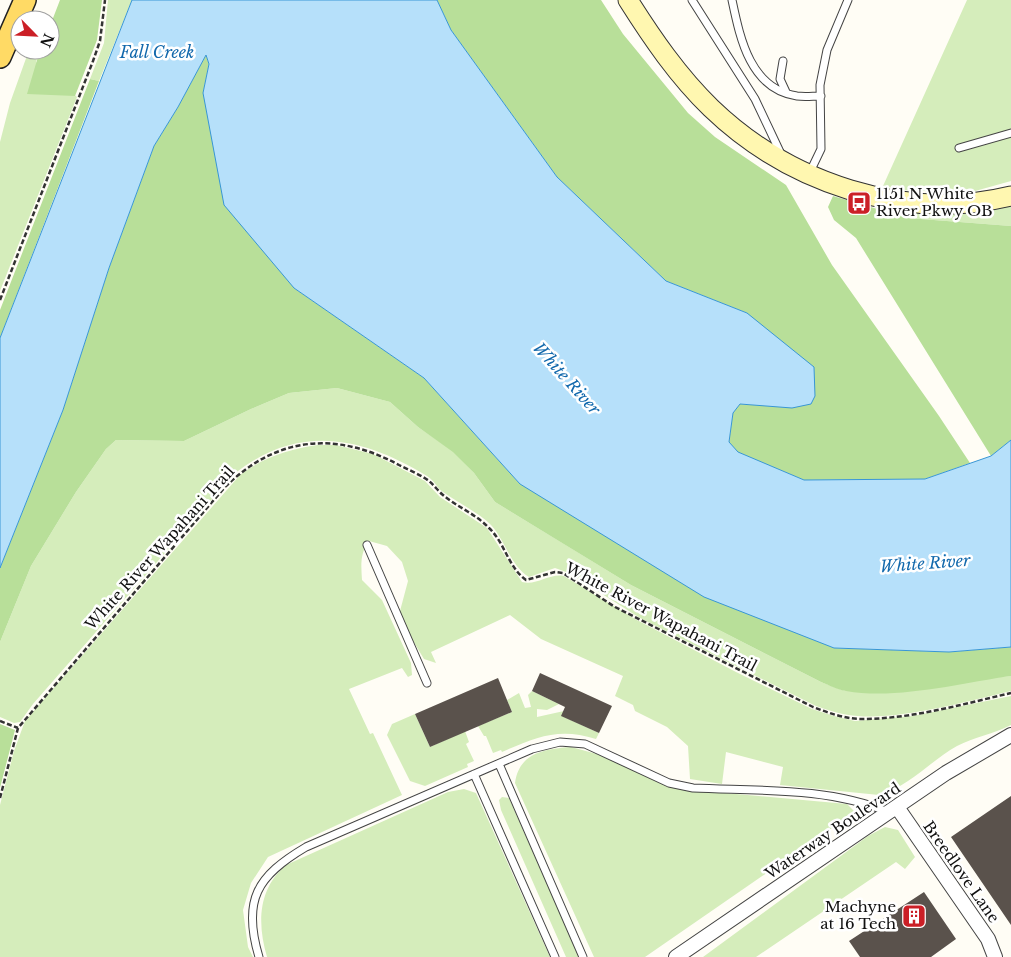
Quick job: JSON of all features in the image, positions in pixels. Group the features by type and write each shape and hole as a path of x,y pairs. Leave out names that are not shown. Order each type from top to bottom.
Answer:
{"main road":[{"path":"628,0 673,66 700,96 728,122 787,165 809,175 859,192 914,202 963,204 1011,196"},
{"path":"0,57 26,2"}],"street":[{"name":"Waterway Boulevard","path":"676,957 946,773 1011,735"},
{"name":"Breedlove Lane","path":"893,810 988,939 995,957"}],"lane":[{"path":"692,0 756,99 787,165"},
{"path":"732,0 741,43 760,76 777,90 796,96 820,96"},
{"path":"809,175 821,149 820,85 827,50 848,0"},
{"path":"783,61 780,79 786,92"},
{"path":"959,148 1011,133"},
{"path":"367,545 427,683"},
{"path":"258,957 251,916 258,889 269,873 283,861 306,847 532,748 560,742 585,744 669,783 693,788 827,796 856,800 893,810"},
{"path":"499,764 584,957"},
{"path":"474,774 555,957"}],"path":[{"path":"0,300 100,41 105,0"},
{"name":"White River Wapahani Trail","path":"0,798 18,728 237,475 256,460 276,452 317,443 344,444 367,450 428,481 443,496 491,529 515,568 526,580 555,572 563,573 615,607 813,707 838,716 862,719 913,714 1011,693"},
{"path":"0,721 18,728"}],"green space":[{"path":"60,0 102,0 97,40 75,96 27,94 37,60 60,60 60,10 56,10"},
{"path":"108,0 132,0 99,81 90,79 104,43"},
{"path":"437,0 601,0 623,34 688,113 715,137 786,185 832,265 970,463 925,479 804,480 737,452 729,442 733,412 740,404 758,405 747,313 666,281 557,177 451,30"},
{"path":"967,0 1011,0 1011,181 968,193 901,190 883,186"},
{"path":"206,55 209,64 203,93 294,288 424,378 520,484 834,648 949,652 1011,647 1011,676 907,692 865,693 837,689 631,585 495,502 474,473 453,452 418,427 390,402 337,388 289,393 184,441 116,440 106,449 76,492 31,566 0,642 0,568 63,410 109,268 154,146"},
{"path":"25,60 37,60 36,62 77,97 0,291 0,142 10,103"},
{"path":"90,79 99,81 0,338 0,310"},
{"path":"833,196 908,218 1011,226 1011,440 991,456 856,238 834,220 828,207"},
{"path":"1011,206 1011,226 908,218 890,212 890,209 936,214 965,214"},
{"path":"337,388 390,402 418,427 453,451 474,473 495,502 631,585 821,682 845,691 1011,676 1011,691 934,709 894,715 852,715 816,706 640,618 569,573 555,568 529,577 517,566 491,525 443,492 427,476 402,462 378,452 353,444 329,441 305,442 281,448 257,458 233,475 33,704 20,722 14,723 0,717 0,642 31,566 76,492 106,449 116,440 184,441 289,393"},
{"path":"318,445 336,445 373,454 425,481 440,497 487,528 522,582 527,583 553,576 564,576 635,619 812,709 855,721 913,716 1011,696 1011,725 957,746 910,780 879,795 780,785 783,767 726,752 722,784 690,779 688,746 667,727 635,711 633,705 615,696 623,676 541,639 510,615 431,652 436,663 424,659 404,626 400,611 408,581 402,562 387,546 369,541 361,564 362,580 382,600 411,663 412,675 408,677 402,668 349,689 370,734 373,733 402,795 268,857 251,883 243,910 248,947 253,957 0,957 0,805 14,751 25,721 240,475 258,463 277,455"},
{"path":"532,691 559,704 547,710 537,709 537,717 564,711 562,716 599,733 596,739 583,735 548,735 502,752 501,750 493,753 486,736 484,736 478,726 512,712 507,700 519,693 525,708 531,707 528,695"},
{"path":"415,714 430,747 465,731 469,742 466,744 474,761 467,764 468,767 425,786 410,781 387,735 392,724"},
{"path":"0,724 15,730 0,788"},
{"path":"571,747 597,754 680,789 847,804 855,812 645,957 594,957 515,783 517,773 522,765 534,754 551,749"},
{"path":"464,789 476,793 550,957 267,957 262,932 262,907 270,885 286,865 448,792"},
{"path":"502,797 509,798 579,957 566,957 501,810 499,800"},
{"path":"885,827 898,830 915,857 905,869 896,862 756,957 703,957 868,836"}],"water":[{"path":"132,0 437,0 451,30 557,177 666,281 747,313 814,367 815,396 811,404 792,408 740,404 733,413 729,442 738,452 804,480 925,479 991,456 1011,440 1011,647 949,652 834,648 704,597 520,484 424,378 294,288 224,205 203,93 209,64 206,55 154,146 109,268 63,410 0,568 0,338"}],"building":[{"path":"540,673 612,706 599,733 561,716 565,707 532,691"},
{"path":"498,678 512,712 430,747 415,714"},
{"path":"1011,796 1011,925 951,837"},
{"name":"Machyne at 16 Tech","path":"924,892 956,939 931,957 860,957 849,941"}],"place":[{"name":"1151 N White River Pkwy OB","path":"859,203"},
{"name":"Machyne at 16 Tech","path":"914,916"}],"water label":[{"name":"Fall Creek","path":"157,52"},
{"name":"White River","path":"567,378"},
{"name":"White River","path":"925,563"}]}
